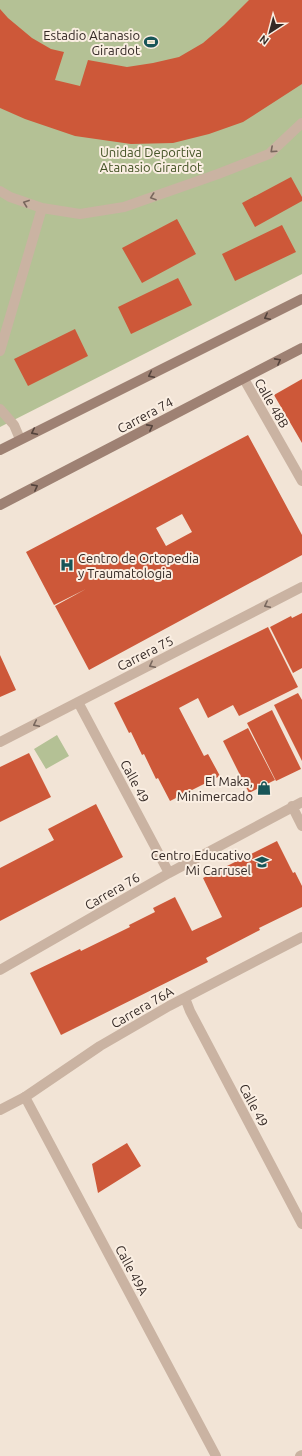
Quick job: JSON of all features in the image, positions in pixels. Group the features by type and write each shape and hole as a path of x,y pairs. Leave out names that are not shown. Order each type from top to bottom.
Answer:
{"main road":[{"path":"0,450 302,299"},
{"name":"Carrera 74","path":"0,506 302,348"}],"street":[{"path":"0,191 10,197 42,208 80,214 124,207 218,174 269,154 302,123"},
{"path":"0,351 42,208"},
{"name":"Calle 48B","path":"244,379 302,481"},
{"path":"0,409 14,425 20,439"},
{"name":"Carrera 75","path":"0,742 302,587"},
{"name":"Calle 49","path":"78,702 169,873"},
{"name":"Carrera 76","path":"0,970 169,873 302,802"},
{"path":"292,806 302,826"},
{"name":"Carrera 76A","path":"0,1110 25,1097 100,1046 185,998 302,937"},
{"name":"Calle 49","path":"185,998 190,1011 302,1224"},
{"name":"Calle 49A","path":"25,1097 216,1456"}],"green space":[{"name":"Unidad Deportiva Atanasio Girardot","path":"0,0 302,0 302,274 0,427"},
{"path":"57,735 69,756 46,769 34,749"}],"building":[{"name":"Estadio Atanasio Girardot","path":"249,0 302,0 302,84 243,122 209,134 173,143 131,144 75,136 25,119 0,108 0,9 8,18 32,38 51,49 64,52 55,80 80,86 88,60 127,67 179,57 203,43"},
{"path":"291,177 302,197 302,201 255,227 242,203"},
{"path":"177,219 196,254 142,283 122,248"},
{"path":"282,225 296,252 235,281 222,254"},
{"path":"178,278 192,305 131,334 118,307"},
{"path":"75,329 88,356 28,386 14,359"},
{"path":"302,379 302,443 274,395"},
{"path":"248,435 302,535 302,555 89,670 55,606 86,589 54,605 26,552","holes":["182,514 192,532 166,546 156,528"]},
{"path":"302,613 302,668 293,673 270,627 291,616 292,618"},
{"path":"268,627 298,687 239,716 233,705 208,718 198,698 179,708 204,756 208,754 220,776 170,801 158,778 156,779 144,754 142,755 131,732 129,733 114,703"},
{"path":"0,655 16,690 0,697"},
{"path":"298,693 302,700 302,761 274,705"},
{"path":"272,710 301,769 276,781 247,723"},
{"path":"248,728 275,780 249,793 223,741"},
{"path":"29,753 51,797 0,822 0,767"},
{"path":"96,804 123,857 0,921 0,868 54,840 48,829"},
{"path":"277,841 293,873 295,872 302,886 302,907 259,928 260,930 206,958 208,962 61,1035 30,973 80,949 81,951 130,927 129,925 155,912 153,908 175,897 192,931 222,917 203,878"},
{"path":"127,1143 141,1166 98,1193 92,1164"}],"place":[{"name":"Estadio Atanasio Girardot","path":"151,42"},
{"name":"Centro de Ortopedia y Traumatologia","path":"67,565"},
{"name":"El Maka, Minimercado","path":"264,788"},
{"name":"Centro Educativo Mi Carrusel","path":"262,862"}]}
